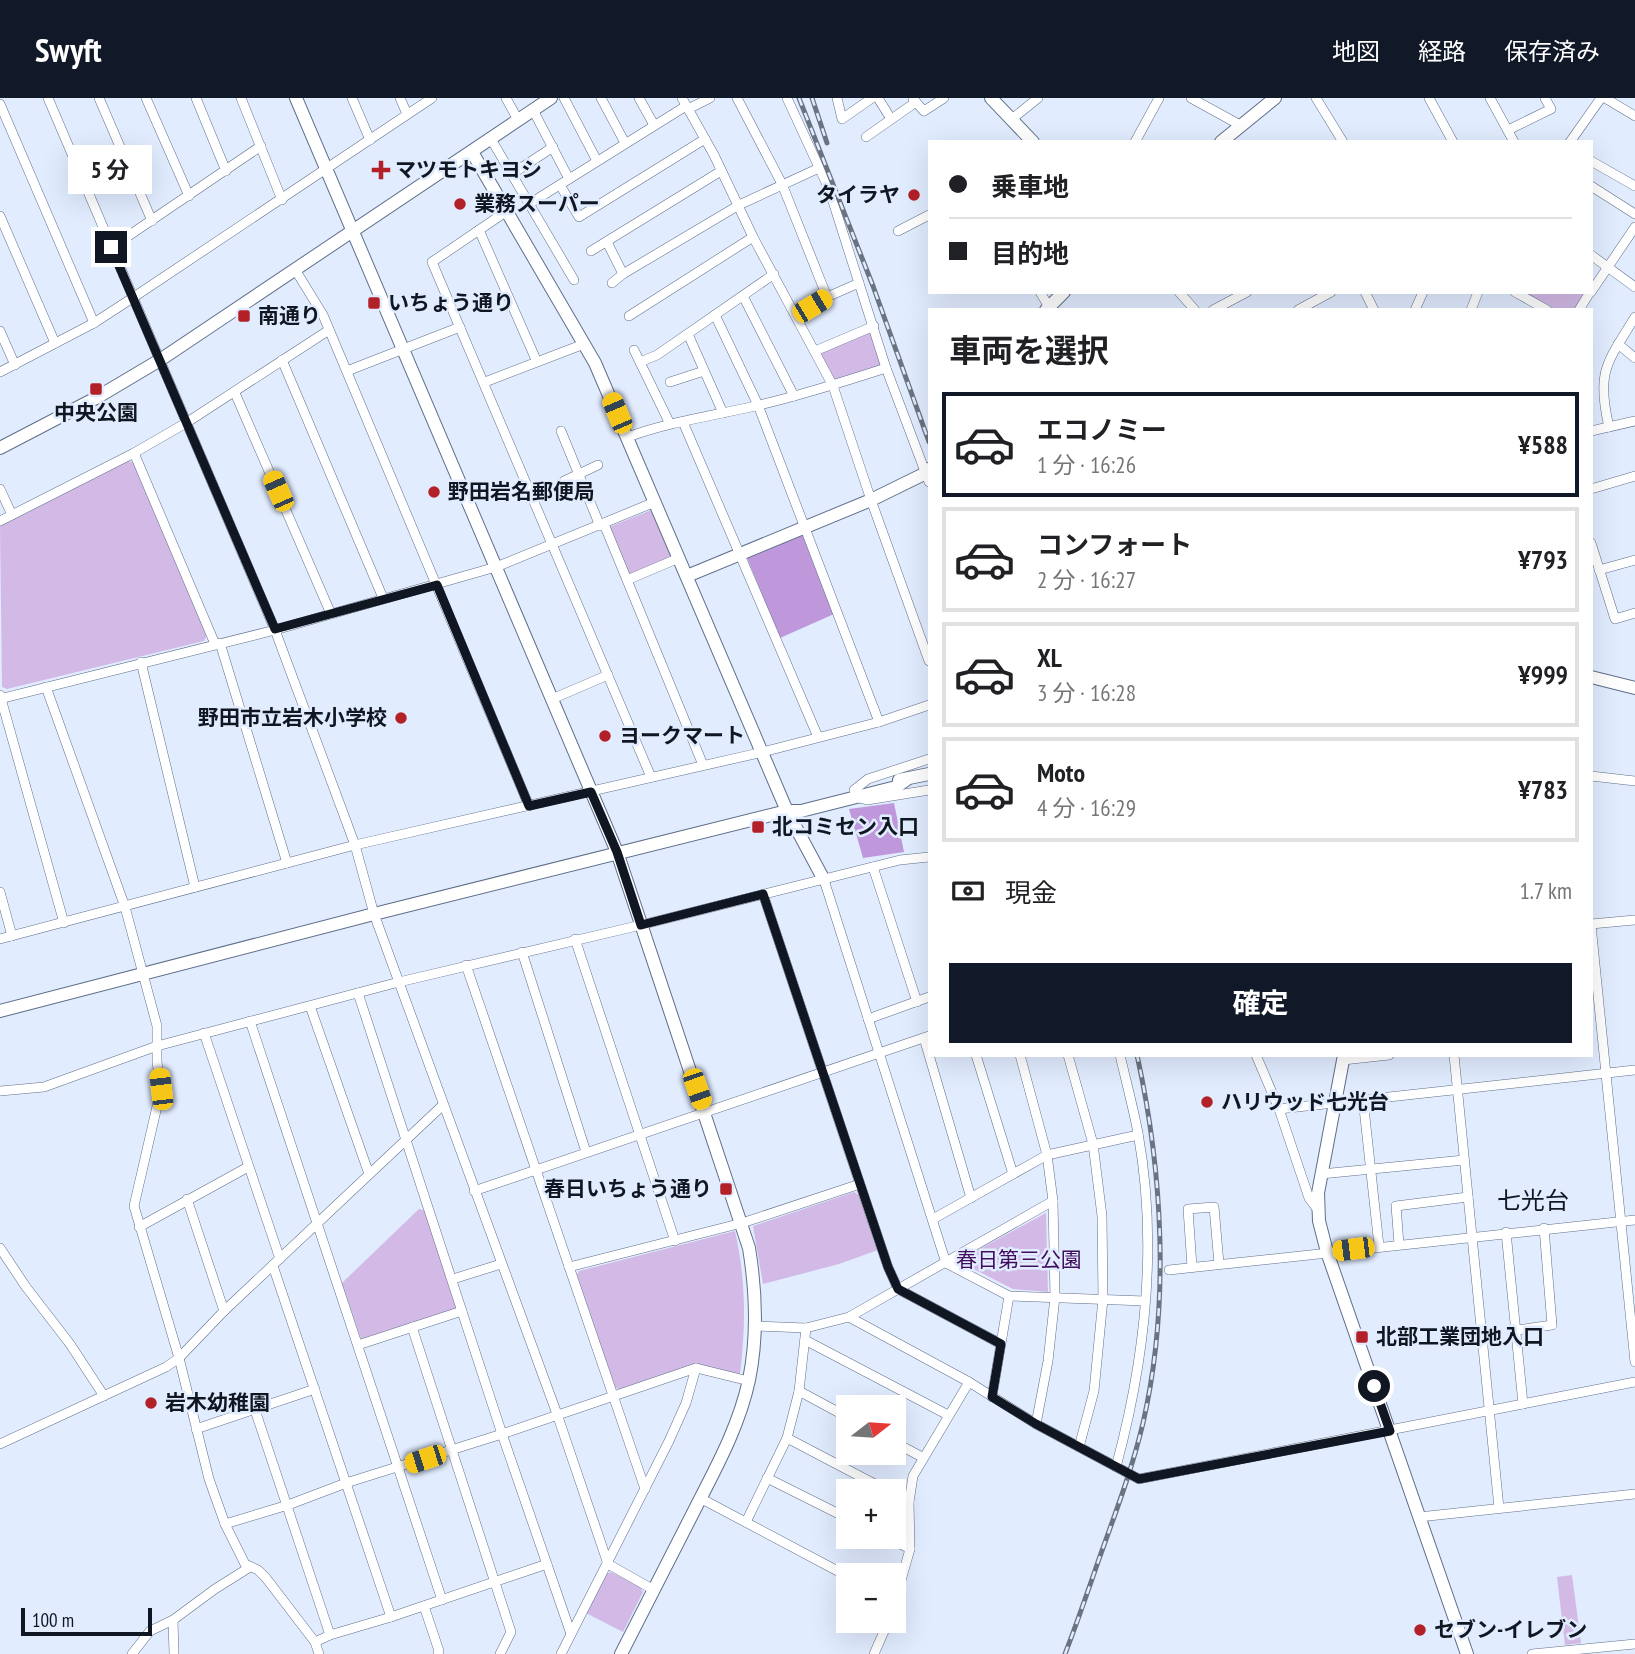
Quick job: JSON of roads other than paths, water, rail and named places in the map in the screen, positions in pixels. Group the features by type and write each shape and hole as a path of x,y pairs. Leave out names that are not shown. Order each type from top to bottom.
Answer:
{"street":[{"path":"60,98 48,100 275,629 355,845 374,914 557,1415 608,1564 654,1590"},
{"path":"99,98 152,221"},
{"path":"146,98 189,196"},
{"path":"196,98 226,171"},
{"path":"241,98 282,200"},
{"path":"296,98 617,852 742,1223 753,1272 755,1326 749,1381 732,1434 621,1654"},
{"path":"352,98 370,140"},
{"path":"400,98 407,114"},
{"path":"0,372 134,298 432,98"},
{"path":"506,98 518,120"},
{"path":"0,448 96,398 160,360 551,98"},
{"path":"564,98 597,161"},
{"path":"601,98 625,143"},
{"path":"639,98 654,125"},
{"path":"529,204 686,104 710,98"},
{"path":"737,98 782,184 827,297"},
{"path":"687,576 928,475 886,368 829,189 787,98"},
{"path":"837,98 842,119 872,98"},
{"path":"878,98 891,119"},
{"path":"866,137 914,100 924,111 944,98"},
{"path":"991,98 1031,140"},
{"path":"1012,119 1038,98"},
{"path":"1136,140 1159,98"},
{"path":"1191,98 1240,125"},
{"path":"1224,140 1275,98"},
{"path":"1316,98 1342,140"},
{"path":"1429,98 1452,140"},
{"path":"1490,98 1513,140"},
{"path":"1508,130 1551,109 1545,98"},
{"path":"1572,140 1603,98 1635,116"},
{"path":"0,104 3,122 93,323"},
{"path":"686,104 833,386 928,658"},
{"path":"533,110 569,179"},
{"path":"491,139 575,281"},
{"path":"560,185 579,216 705,139"},
{"path":"111,247 261,146"},
{"path":"512,174 553,147"},
{"path":"472,152 595,363 787,811 824,880 946,1263 1009,1296 1145,1301"},
{"path":"1593,161 1635,186"},
{"path":"612,283 739,205 819,168"},
{"path":"591,251 721,171"},
{"path":"1593,187 1635,214"},
{"path":"507,211 432,262 651,777"},
{"path":"0,216 55,343"},
{"path":"898,231 928,216"},
{"path":"1593,288 1635,227"},
{"path":"479,230 537,362"},
{"path":"629,316 753,237"},
{"path":"607,242 623,274"},
{"path":"1593,256 1635,287"},
{"path":"296,271 319,307 347,371 529,806"},
{"path":"640,362 657,355 774,274"},
{"path":"796,315 859,283"},
{"path":"1048,308 1062,294"},
{"path":"1181,294 1193,308"},
{"path":"1217,308 1243,294"},
{"path":"1302,308 1327,294"},
{"path":"1519,294 1544,308"},
{"path":"743,296 794,396"},
{"path":"715,315 758,405 880,722"},
{"path":"1609,427 1602,397 1604,370 1635,317"},
{"path":"815,351 874,326"},
{"path":"347,371 460,327"},
{"path":"0,521 134,453 186,423 329,330"},
{"path":"0,331 15,365"},
{"path":"688,334 723,413"},
{"path":"485,383 584,344"},
{"path":"1618,344 1635,358"},
{"path":"634,350 670,424"},
{"path":"282,360 383,598"},
{"path":"628,437 656,427 833,386 886,368"},
{"path":"670,382 704,371"},
{"path":"235,393 331,614"},
{"path":"1593,431 1635,421"},
{"path":"683,422 818,737"},
{"path":"561,431 627,580 702,765"},
{"path":"134,453 218,644 287,863"},
{"path":"564,481 598,465"},
{"path":"1593,488 1635,476"},
{"path":"0,489 12,515"},
{"path":"64,923 0,697 218,644 496,568 655,502"},
{"path":"1593,550 1615,619 1635,613"},
{"path":"627,580 679,558"},
{"path":"1599,570 1635,560"},
{"path":"141,662 195,887"},
{"path":"552,699 608,675"},
{"path":"1593,678 1635,688"},
{"path":"46,687 125,906 158,1026 161,1089 134,1206 179,1358 209,1479 225,1524 245,1564 258,1570 266,1578 315,1642 319,1654"},
{"path":"0,939 355,845 763,752 880,722 928,705"},
{"path":"854,794 868,779 928,759"},
{"path":"0,1011 617,852 787,811 798,803 854,794 894,779 906,780 928,774"},
{"path":"1593,776 1635,781"},
{"path":"854,794 867,800 928,790"},
{"path":"0,1091 44,1087 157,1046 466,965 641,925 900,860 928,858"},
{"path":"873,867 918,1002"},
{"path":"0,892 12,936"},
{"path":"763,894 888,1267 898,1289 1001,1344"},
{"path":"1593,925 1635,920"},
{"path":"575,939 675,1241"},
{"path":"1593,946 1635,1362"},
{"path":"522,952 586,1152"},
{"path":"466,965 645,1489"},
{"path":"358,993 502,1434 571,1634"},
{"path":"868,1019 928,997"},
{"path":"310,1006 369,1174"},
{"path":"250,1021 442,1600"},
{"path":"204,1033 248,1167 315,1389 391,1618"},
{"path":"474,1191 926,1037"},
{"path":"932,1057 971,1198"},
{"path":"977,1057 1013,1174"},
{"path":"1021,1057 1047,1155 1053,1201 1055,1297 1048,1361 1036,1424"},
{"path":"1069,1057 1093,1144 1102,1216 1103,1299 1094,1391 1079,1447"},
{"path":"1116,1467 1136,1387 1145,1301 1146,1219 1138,1135 1120,1057"},
{"path":"1257,1057 1279,1109 1309,1198 1318,1210"},
{"path":"1454,1057 1499,1508"},
{"path":"1343,1058 1320,1180 1318,1210 1327,1252 1467,1654"},
{"path":"1279,1109 1635,1070"},
{"path":"1363,1099 1379,1246"},
{"path":"0,1444 166,1367 179,1358 224,1311 443,1105"},
{"path":"933,1219 1047,1155 1138,1135"},
{"path":"1304,1183 1309,1186 1320,1180 1370,1169 1464,1160"},
{"path":"139,1227 248,1167"},
{"path":"569,1267 742,1223 860,1184"},
{"path":"1399,1244 1396,1206 1468,1197"},
{"path":"187,1199 224,1311"},
{"path":"755,1326 806,1328 849,1317 1053,1201"},
{"path":"1192,1267 1188,1209 1214,1208 1219,1264"},
{"path":"1169,1270 1635,1220"},
{"path":"1517,1330 1552,1325 1544,1228"},
{"path":"1506,1232 1523,1404"},
{"path":"0,1248 26,1287 71,1344 104,1396"},
{"path":"453,1279 501,1264"},
{"path":"992,1397 1009,1296"},
{"path":"358,1345 463,1311"},
{"path":"849,1317 969,1382 1036,1424 1139,1479 1635,1382"},
{"path":"412,1327 511,1632 500,1654"},
{"path":"746,1521 787,1438 799,1391 806,1328"},
{"path":"805,1340 948,1415"},
{"path":"225,1524 696,1368 749,1381"},
{"path":"561,1654 686,1403 696,1368"},
{"path":"906,1563 910,1549 909,1502 913,1476 969,1382"},
{"path":"196,1429 315,1389"},
{"path":"799,1391 836,1411"},
{"path":"255,1410 330,1635"},
{"path":"787,1438 865,1479"},
{"path":"906,1448 922,1457"},
{"path":"767,1478 836,1512"},
{"path":"1419,1517 1635,1494"},
{"path":"700,1498 836,1570"},
{"path":"906,1547 910,1549"},
{"path":"315,1642 547,1564"},
{"path":"132,1654 150,1631 173,1620 250,1567"},
{"path":"424,1606 438,1654"},
{"path":"173,1620 174,1654"},
{"path":"874,1654 883,1633"},
{"path":"1532,1654 1635,1644"}],"railway":[{"path":"799,98 873,286 928,439"},
{"path":"812,98 827,143"},
{"path":"1065,1654 1134,1458 1152,1378 1160,1286 1160,1239 1153,1146 1137,1057"}],"place":[{"name":"マツモトキヨシ","path":"381,170"},
{"name":"タイラヤ","path":"914,195"},
{"name":"業務スーパー","path":"460,204"},
{"name":"いちょう通り","path":"374,303"},
{"name":"南通り","path":"244,316"},
{"name":"中央公園","path":"96,389"},
{"name":"野田岩名郵便局","path":"434,492"},
{"name":"野田市立岩木小学校","path":"401,718"},
{"name":"ヨークマート","path":"605,736"},
{"name":"北コミセン入口","path":"758,827"},
{"name":"ハリウッド七光台","path":"1207,1102"},
{"name":"春日いちょう通り","path":"726,1189"},
{"name":"北部工業団地入口","path":"1362,1337"},
{"name":"岩木幼稚園","path":"151,1403"},
{"name":"セブン-イレブン","path":"1420,1630"}],"district":[{"name":"七光台","path":"1533,1201"}],"park label":[{"name":"春日第三公園","path":"1019,1260"}]}
